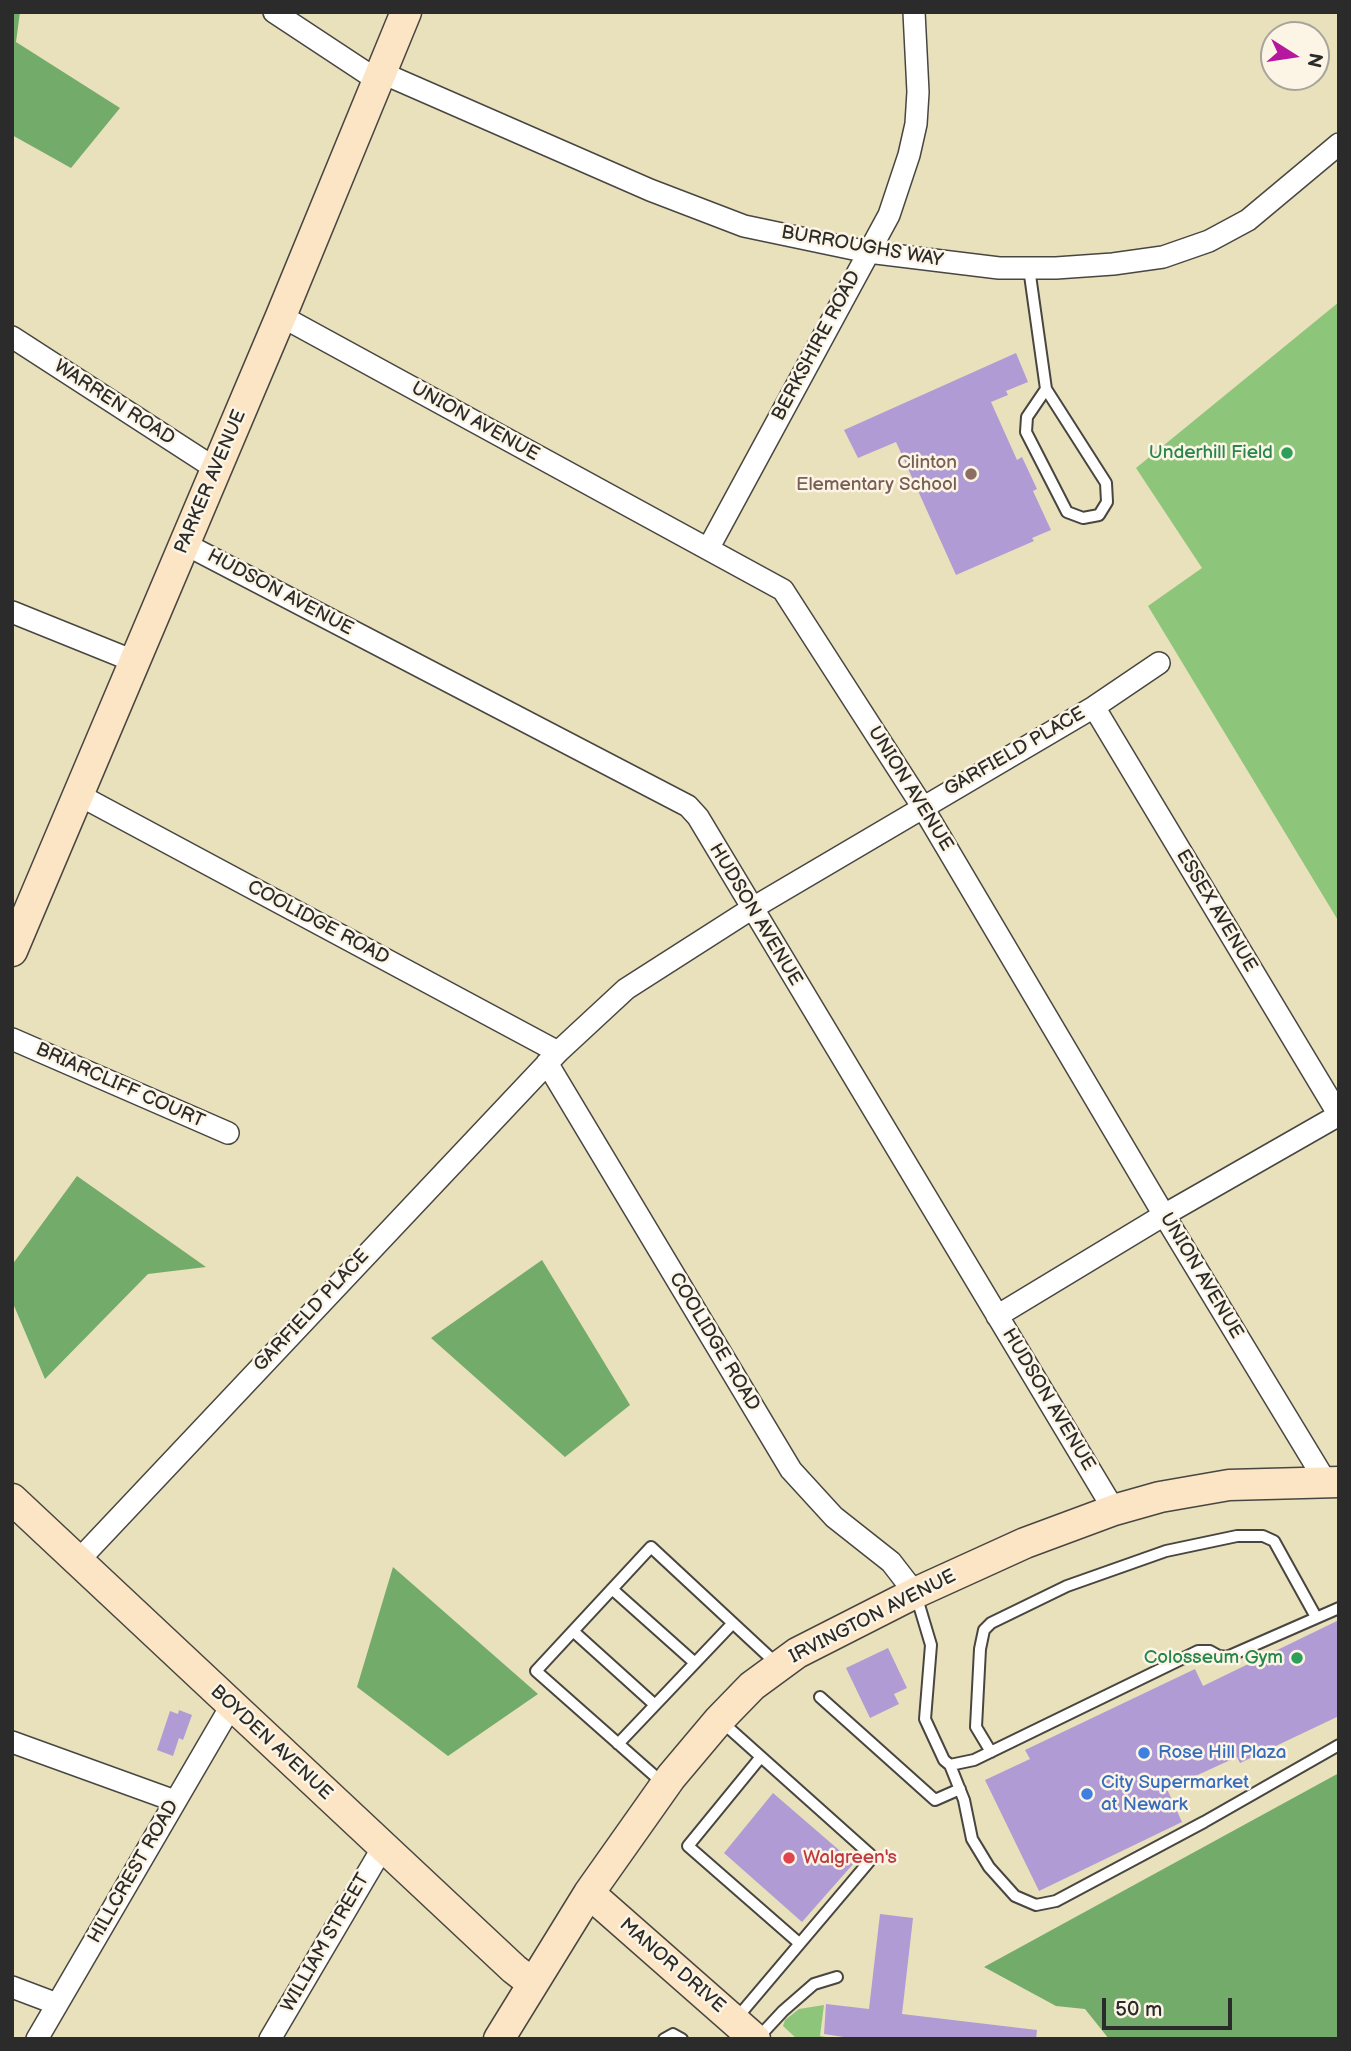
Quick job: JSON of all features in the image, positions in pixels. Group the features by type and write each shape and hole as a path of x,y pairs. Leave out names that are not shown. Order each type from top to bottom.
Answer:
{"street":[{"name":"BURROUGHS WAY","path":"274,12 379,76 650,190 744,226 868,252 999,268 1113,264 1163,257 1209,241 1248,220 1339,144"},
{"name":"PARKER AVENUE","path":"12,951 281,317 406,12"},
{"name":"BERKSHIRE ROAD","path":"708,549 889,215 909,155 916,124 918,92 914,12"},
{"name":"UNION AVENUE","path":"281,317 783,590 922,806 1164,1215 1332,1482"},
{"name":"WARREN ROAD","path":"12,337 216,469"},
{"name":"HUDSON AVENUE","path":"185,544 688,806 698,817 1114,1510"},
{"path":"12,612 136,662"},
{"name":"GARFIELD PLACE","path":"79,1561 552,1057 626,989 751,909 1094,707 1159,663"},
{"name":"ESSEX AVENUE","path":"1094,707 1339,1115"},
{"name":"COOLIDGE ROAD","path":"79,794 552,1057 791,1470 834,1517 891,1562 915,1594"},
{"name":"BRIARCLIFF COURT","path":"12,1039 228,1133"},
{"path":"997,1316 1164,1215 1339,1115"},
{"name":"IRVINGTON AVENUE","path":"499,2039 589,1893 665,1785 719,1720 752,1686 778,1665 818,1641 915,1594 1026,1543 1114,1510 1160,1497 1219,1486 1332,1482"},
{"name":"BOYDEN AVENUE","path":"12,1499 231,1706 532,1983"},
{"name":"HILLCREST ROAD","path":"37,2039 231,1706"},
{"path":"12,1742 175,1801"},
{"name":"WILLIAM STREET","path":"270,2039 383,1847"},
{"name":"MANOR DRIVE","path":"589,1893 749,2033"},
{"path":"12,1987 57,2004"}],"lane":[{"path":"1029,268 1046,389 1106,482 1107,502 1100,515 1083,518 1067,512 1026,432 1027,417 1046,389"},
{"path":"991,1752 976,1727 980,1649 984,1630 991,1623 1067,1586 1166,1551 1237,1536 1263,1536 1274,1541 1316,1617"},
{"path":"665,1785 536,1671 651,1546 778,1665"},
{"path":"612,1589 695,1663"},
{"path":"915,1594 931,1645 925,1719 960,1789 972,1839 989,1867 1015,1896 1036,1905 1056,1901 1204,1822 1339,1745"},
{"path":"950,1765 974,1760 1198,1651 1210,1651 1227,1657 1339,1608"},
{"path":"618,1744 733,1623"},
{"path":"573,1631 655,1705"},
{"path":"820,1697 935,1800 960,1789"},
{"path":"719,1720 873,1857 799,1943 749,2033"},
{"path":"760,1758 688,1846 799,1943"},
{"path":"749,2033 783,2011 814,1984 837,1977"},
{"path":"664,2039 673,2034 682,2039"}],"green space":[{"path":"12,12 20,12 16,42 120,108 71,168 12,135"},
{"path":"1339,302 1339,922 1148,606 1202,568 1136,468"},
{"path":"77,1176 206,1267 148,1274 45,1379 12,1301 12,1265"},
{"path":"542,1260 630,1405 565,1457 431,1338"},
{"path":"393,1567 538,1694 448,1756 357,1687"},
{"path":"1339,1773 1339,2039 1109,2039 1085,2009 1056,2006 984,1967"},
{"path":"824,2005 820,2036 837,2039 797,2039 783,2026 785,2020 799,2009"}],"building":[{"name":"Clinton Elementary School","path":"1016,353 1028,382 1006,391 1008,395 991,402 1017,460 1022,457 1037,489 1033,491 1051,530 1032,538 1034,541 956,575 896,442 858,458 844,430"},
{"name":"Rose Hill Plaza","path":"1339,1620 1339,1716 1240,1763 1237,1757 1167,1789 1182,1822 1039,1891 985,1780 1030,1759 1025,1750 1195,1669 1203,1686"},
{"path":"888,1648 907,1688 894,1694 899,1704 870,1718 846,1668"},
{"path":"179,1710 192,1715 183,1740 179,1738 173,1756 157,1750 170,1711 178,1714"},
{"name":"Walgreen's","path":"773,1793 854,1863 802,1922 724,1853"},
{"path":"880,1914 913,1918 902,2014 1037,2030 1036,2039 857,2039 824,2034 826,2004 869,2009"}],"place":[{"name":"Underhill Field","path":"1287,453"},
{"name":"Clinton Elementary School","path":"971,474"},
{"name":"Colosseum Gym","path":"1297,1658"},
{"name":"Rose Hill Plaza","path":"1144,1753"},
{"name":"City Supermarket at Newark","path":"1087,1794"},
{"name":"Walgreen's","path":"789,1858"}]}
